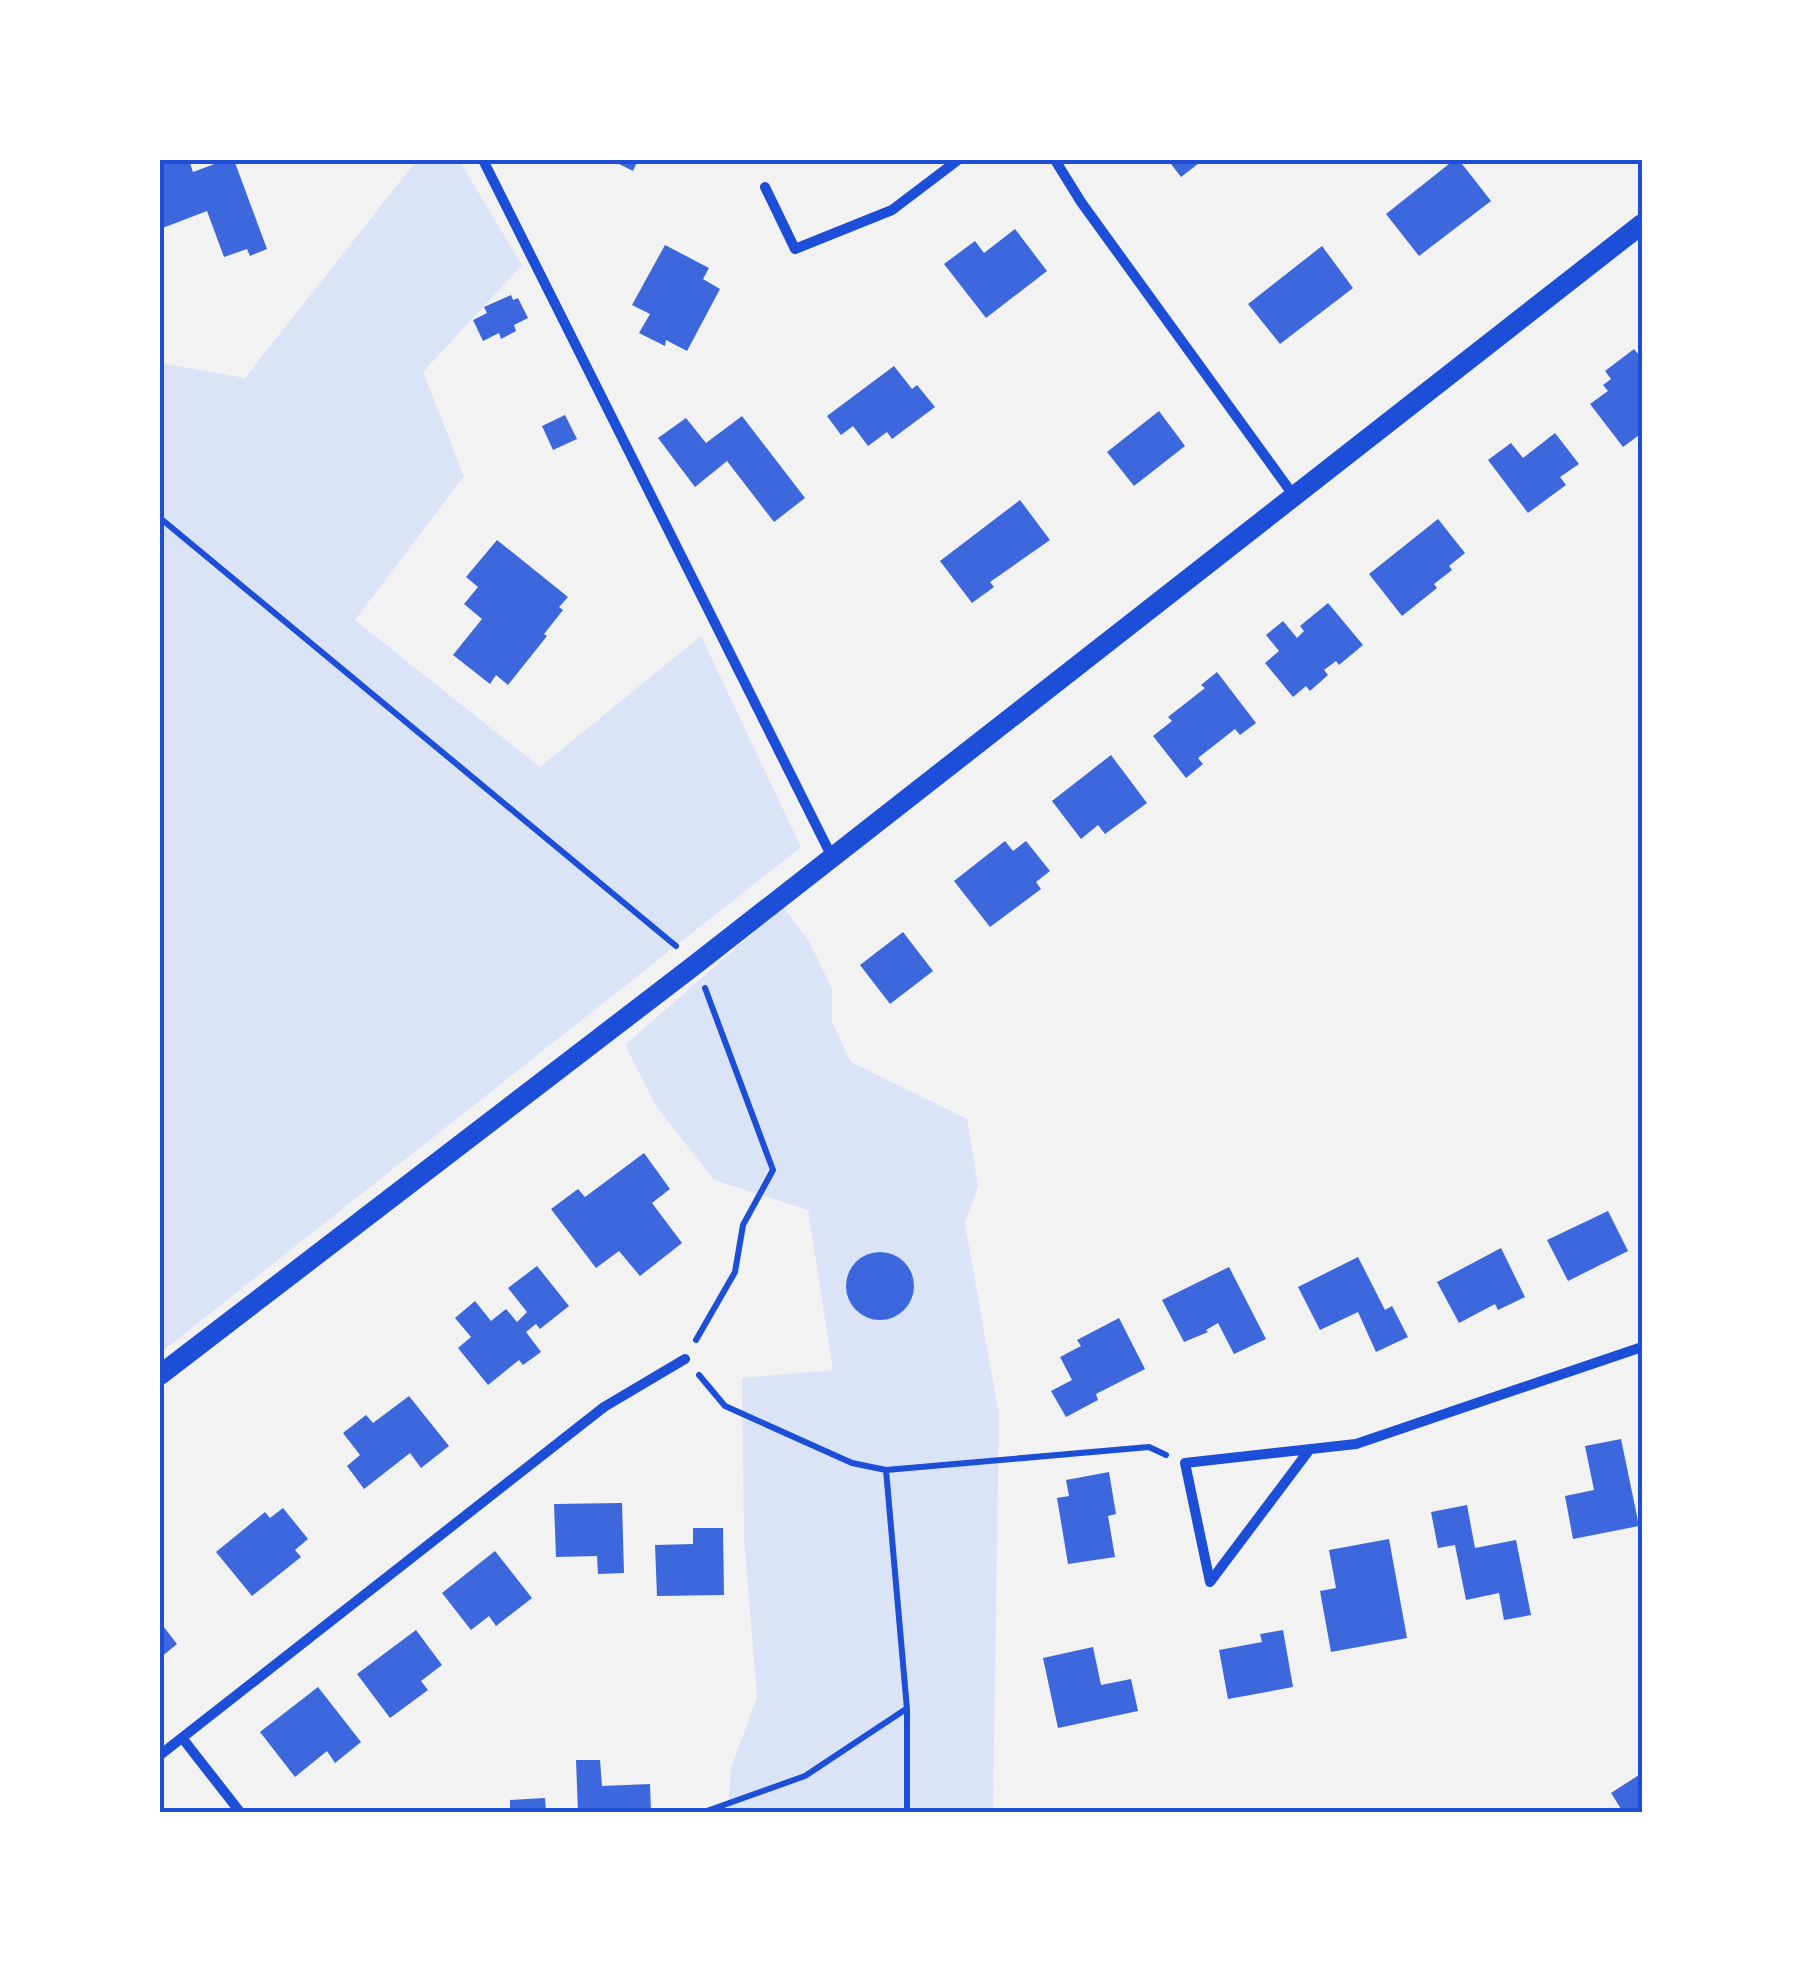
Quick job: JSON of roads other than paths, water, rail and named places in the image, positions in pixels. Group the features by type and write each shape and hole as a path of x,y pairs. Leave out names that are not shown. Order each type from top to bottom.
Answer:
{"main road":[{"path":"160,1376 696,964 1642,224"}],"street":[{"path":"483,160 831,856"},
{"path":"765,187 795,249 892,210 958,160"},
{"path":"1055,160 1080,202 1294,497"},
{"path":"1310,1449 1210,1582 1185,1464 1310,1449 1356,1444 1642,1347"},
{"path":"160,1755 604,1406 686,1359"},
{"path":"183,1739 240,1812"}]}
